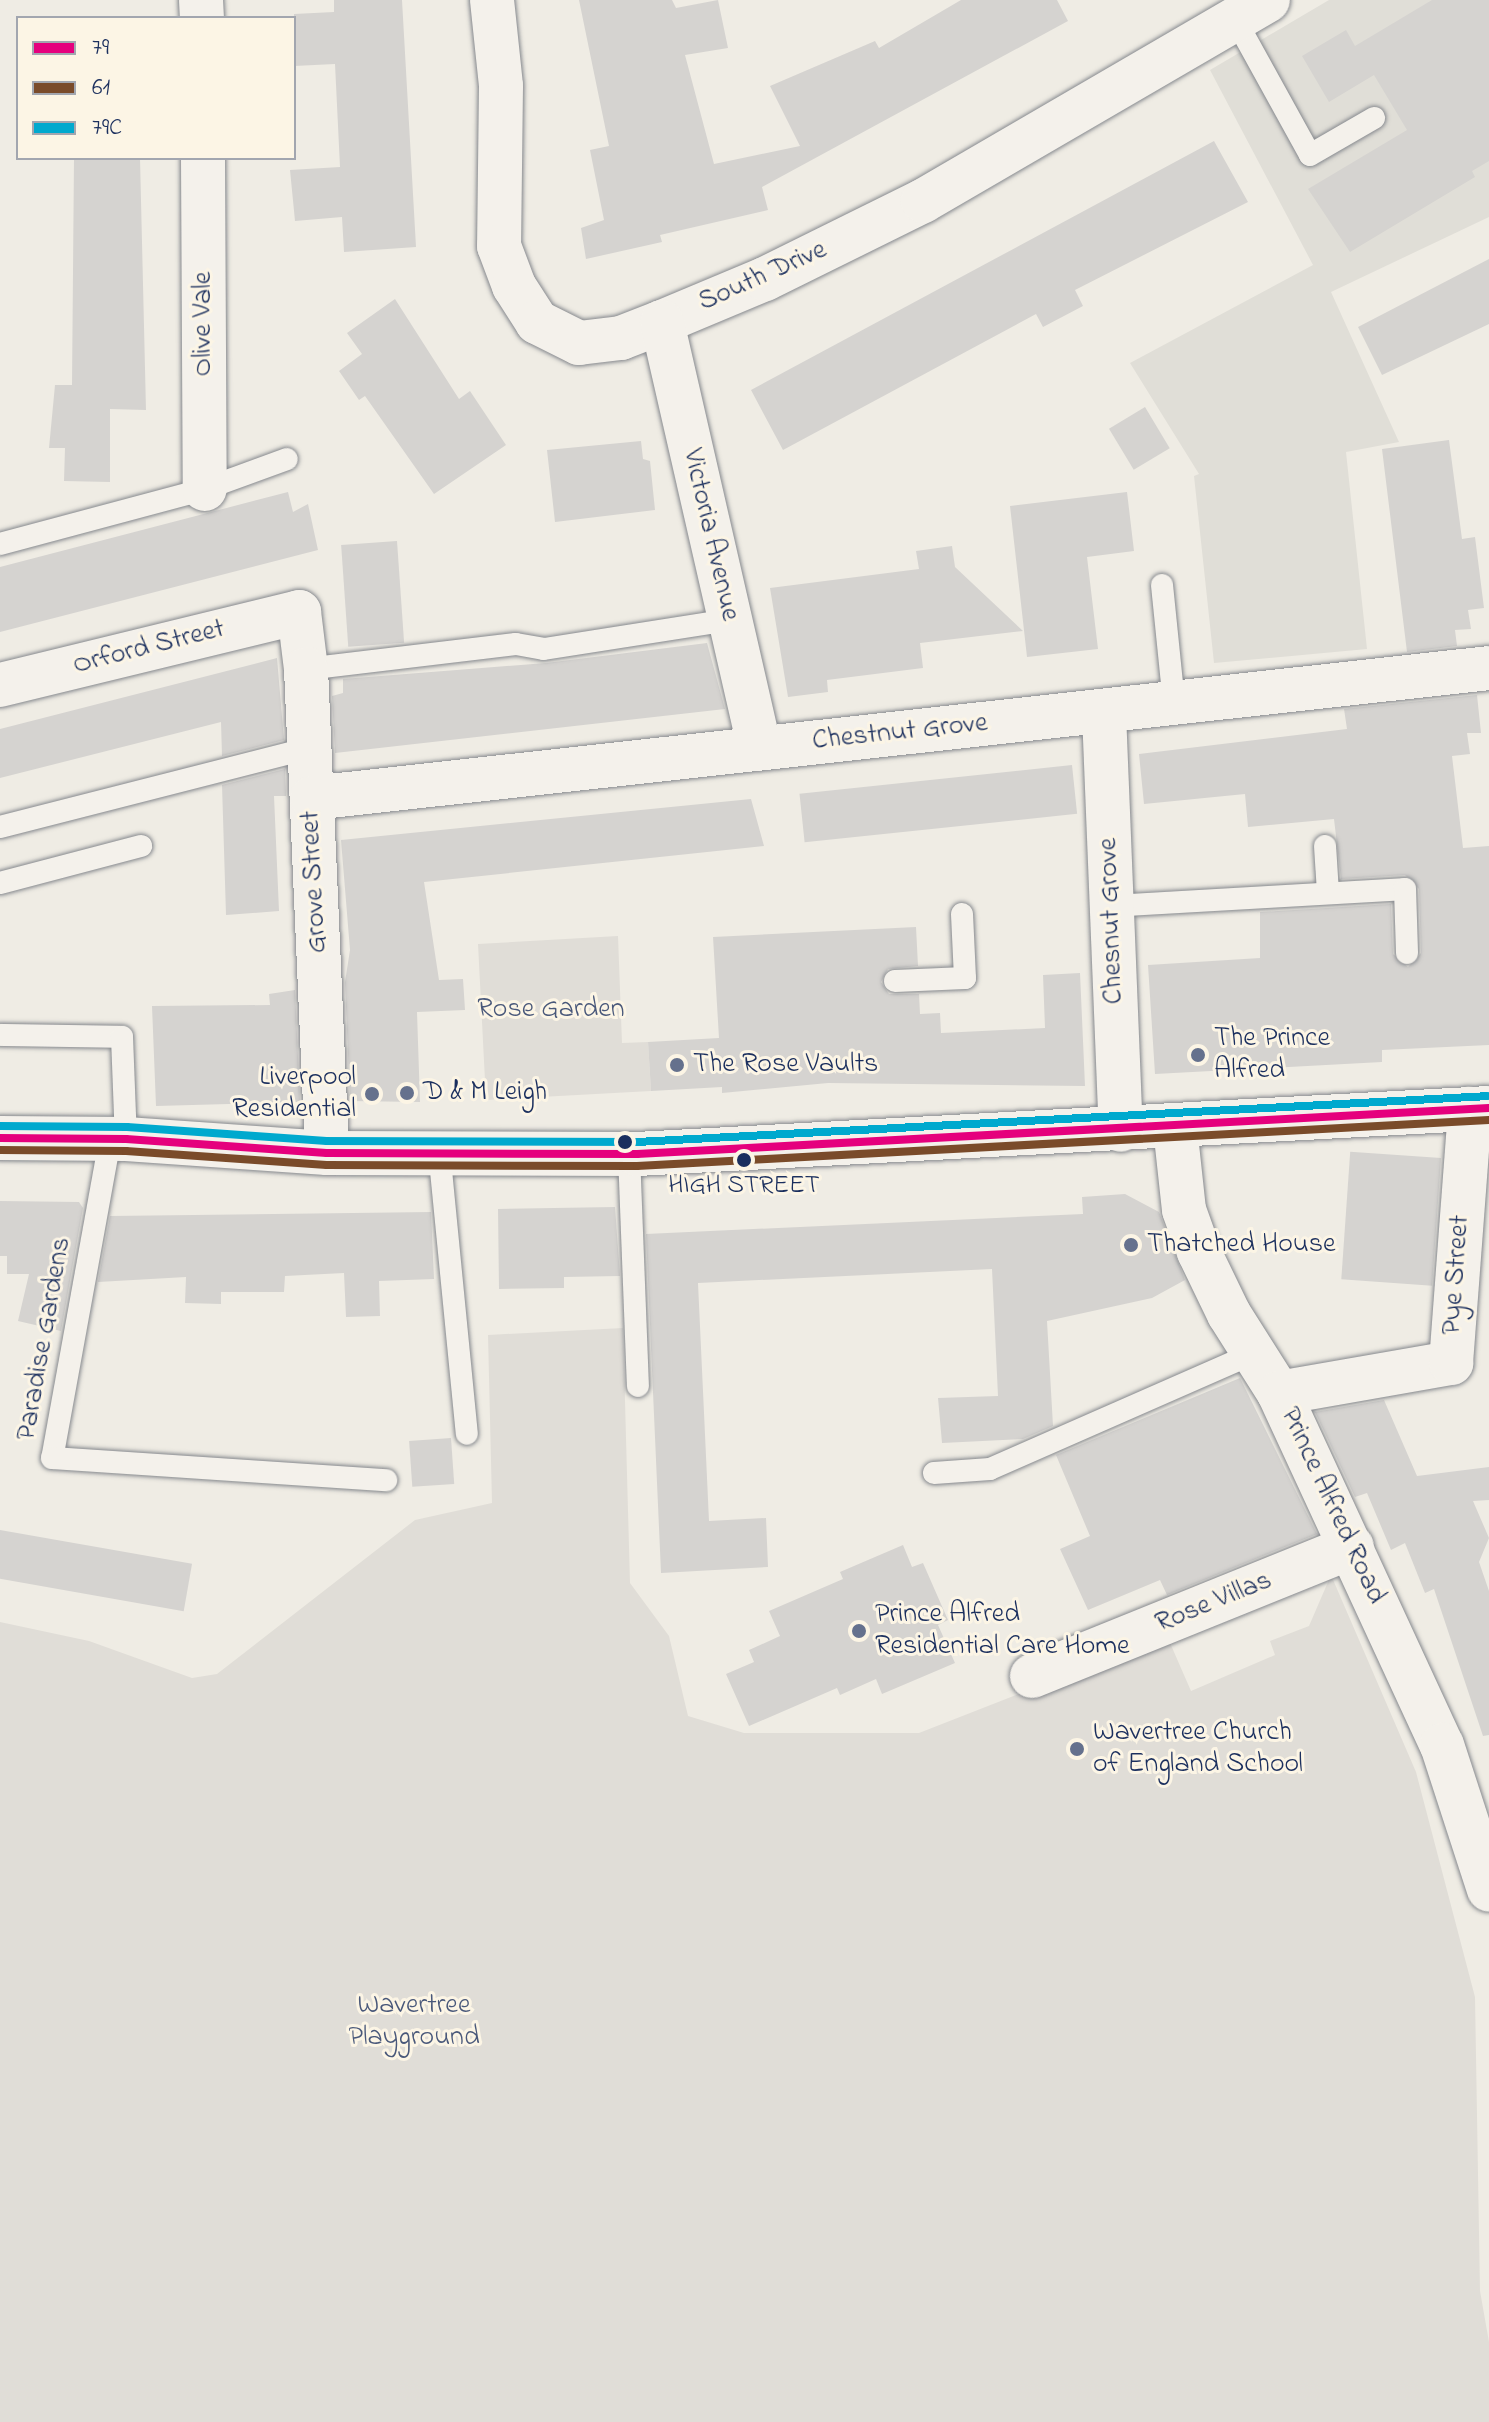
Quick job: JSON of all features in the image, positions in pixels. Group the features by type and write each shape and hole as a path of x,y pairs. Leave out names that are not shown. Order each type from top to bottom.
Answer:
{"street":[{"name":"South Drive","path":"492,0 501,86 499,246 514,286 537,322 579,343 621,338 662,322 765,279 923,201 1251,10"},
{"name":"Olive Vale","path":"203,160 205,489"},
{"name":"Victoria Avenue","path":"662,322 759,747"},
{"name":"Grove Street","path":"299,612 306,669 307,749 312,798 327,1153"},
{"name":"Orford Street","path":"0,685 299,612"},
{"name":"Chestnut Grove","path":"312,798 759,747 1488,675"},
{"name":"Chesnut Grove","path":"1104,713 1121,1130"},
{"path":"0,1138 118,1140 327,1153 439,1150 499,1157 629,1154 1121,1130 1479,1108"},
{"name":"Pye Street","path":"1279,1393 1451,1363 1479,1108"},
{"name":"Prince Alfred Road","path":"1175,1127 1184,1210 1229,1314 1279,1393 1442,1745 1489,1890"},
{"name":"Rose Villas","path":"1032,1676 1352,1547"}],"lane":[{"path":"1251,10 1310,155 1374,118"},
{"path":"0,544 205,489 287,459"},
{"path":"1162,585 1174,704"},
{"path":"306,669 516,644 544,649 730,620"},
{"path":"0,827 307,749"},
{"path":"0,883 141,846"},
{"path":"1325,846 1328,893"},
{"path":"1111,906 1405,889 1407,953"},
{"path":"895,981 965,978 962,914"},
{"path":"0,1035 122,1037 118,1140"},
{"name":"Paradise Gardens","path":"118,1140 52,1458 386,1480"},
{"path":"439,1150 467,1434"},
{"path":"629,1154 638,1386"},
{"path":"934,1473 990,1469 1254,1353"}],"shaded area":[{"path":"1329,0 1489,0 1489,217 1331,292 1399,442 1346,452 1367,649 1214,663 1194,476 1199,474 1130,363 1313,265 1210,70"}],"green space":[{"name":"Rose Garden","path":"618,936 622,1043 648,1042 651,1091 486,1100 478,944"},
{"name":"Wavertree Playground","path":"623,1328 630,1583 669,1636 688,1716 744,1733 919,1733 1167,1636 1191,1691 1275,1655 1270,1641 1309,1626 1331,1575 1416,1772 1475,1997 1480,2291 1489,2342 1489,2422 0,2422 0,1622 89,1641 192,1678 217,1674 415,1520 492,1503 488,1335"}],"building":[{"path":"334,0 402,0 416,247 344,252 342,217 295,221 290,170 340,167 335,64 296,66 294,14 334,12"},
{"path":"579,0 672,0 676,8 718,0 728,48 685,55 714,164 800,146 770,86 875,41 879,48 961,0 1057,0 1068,21 762,187 768,210 660,235 662,242 586,259 581,228 604,220 590,150 609,146"},
{"path":"1432,0 1489,0 1489,161 1472,171 1475,177 1350,252 1308,189 1407,130 1374,75 1329,102 1302,56 1346,30 1355,46"},
{"path":"1214,141 1248,202 1075,290 1083,306 1043,327 1036,314 783,450 751,390"},
{"path":"74,160 140,160 146,410 110,409 110,482 64,481 65,448 49,448 55,385 72,385"},
{"path":"1489,259 1489,324 1382,375 1358,327"},
{"path":"395,299 459,399 470,391 506,445 434,494 365,396 359,400 339,371 362,354 347,333"},
{"path":"1145,407 1170,448 1134,470 1109,429"},
{"path":"1449,440 1462,539 1475,537 1484,608 1468,610 1471,629 1455,630 1457,646 1407,652 1382,449"},
{"path":"641,441 643,459 650,461 655,510 555,522 547,450"},
{"path":"288,492 293,512 308,504 318,550 0,632 0,567"},
{"path":"1127,492 1134,551 1087,557 1098,649 1027,657 1010,506"},
{"path":"397,541 404,643 348,647 341,545"},
{"path":"952,546 955,567 1023,631 920,643 923,668 827,680 828,692 788,697 770,588 919,569 916,551"},
{"path":"707,643 725,709 335,753 332,696 343,693 343,679 546,663"},
{"path":"277,658 284,740 222,756 221,722 0,778 0,729"},
{"path":"1477,695 1481,733 1467,733 1470,754 1452,756 1463,848 1489,846 1489,1045 1382,1050 1382,1062 1155,1074 1148,965 1260,958 1260,912 1391,904 1393,954 1408,967 1421,953 1419,889 1405,875 1341,879 1334,819 1248,827 1245,794 1144,804 1139,754 1347,729 1344,709"},
{"path":"1072,765 1077,814 805,842 800,794"},
{"path":"285,769 286,796 274,796 279,911 226,915 222,785"},
{"path":"751,799 764,846 424,882 439,980 463,979 465,1010 417,1012 420,1102 350,1101 345,982 350,950 341,840"},
{"path":"916,927 918,966 888,969 881,982 889,994 919,994 920,1014 940,1013 941,1033 1045,1028 1043,975 1080,973 1085,1086 828,1083 722,1093 722,1087 651,1091 648,1042 719,1038 713,937"},
{"path":"295,990 300,1102 156,1106 152,1006 270,1005 269,994"},
{"path":"1350,1152 1441,1158 1432,1286 1341,1279"},
{"path":"1125,1194 1159,1212 1185,1280 1152,1298 1047,1321 1053,1426 1023,1439 942,1443 938,1398 998,1396 992,1269 698,1283 709,1521 766,1518 768,1567 661,1573 646,1234 1083,1214 1082,1197"},
{"path":"0,1201 79,1202 83,1208 61,1331 18,1321 29,1274 7,1274 7,1256 0,1256"},
{"path":"615,1207 620,1276 564,1277 564,1288 499,1289 498,1209"},
{"path":"431,1212 434,1279 379,1281 380,1316 346,1317 344,1273 285,1276 284,1292 221,1292 221,1304 185,1303 186,1277 98,1282 110,1216"},
{"path":"1240,1378 1317,1534 1167,1595 1160,1580 1088,1610 1060,1549 1090,1536 1056,1455"},
{"path":"1384,1400 1417,1476 1489,1467 1489,1500 1473,1501 1489,1538 1479,1562 1489,1591 1489,1735 1483,1736 1434,1589 1425,1593 1405,1543 1391,1550 1367,1493 1355,1497 1315,1412"},
{"path":"451,1438 454,1484 412,1487 409,1441"},
{"path":"0,1530 192,1564 184,1611 0,1579"},
{"name":"Prince Alfred Residential Care Home","path":"903,1545 912,1567 923,1563 948,1620 938,1625 955,1663 882,1694 876,1679 840,1695 837,1688 749,1726 726,1674 754,1662 749,1650 780,1636 769,1611 843,1579 840,1572"}],"transit line":[{"name":"79C","path":"0,1126 127,1127 327,1141 637,1142 1488,1096"},
{"name":"79","path":"0,1138 126,1139 327,1153 637,1154 1489,1108"},
{"name":"61","path":"0,1150 126,1151 327,1165 637,1166 1489,1120"}],"place":[{"name":"The Prince Alfred","path":"1198,1055"},
{"name":"The Rose Vaults","path":"677,1065"},
{"name":"D & M Leigh","path":"407,1093"},
{"name":"Liverpool Residential","path":"372,1094"},
{"name":"HIGH STREET","path":"744,1160"},
{"name":"Thatched House","path":"1131,1245"},
{"name":"Prince Alfred Residential Care Home","path":"859,1631"},
{"name":"Wavertree Church of England School","path":"1077,1749"}]}
